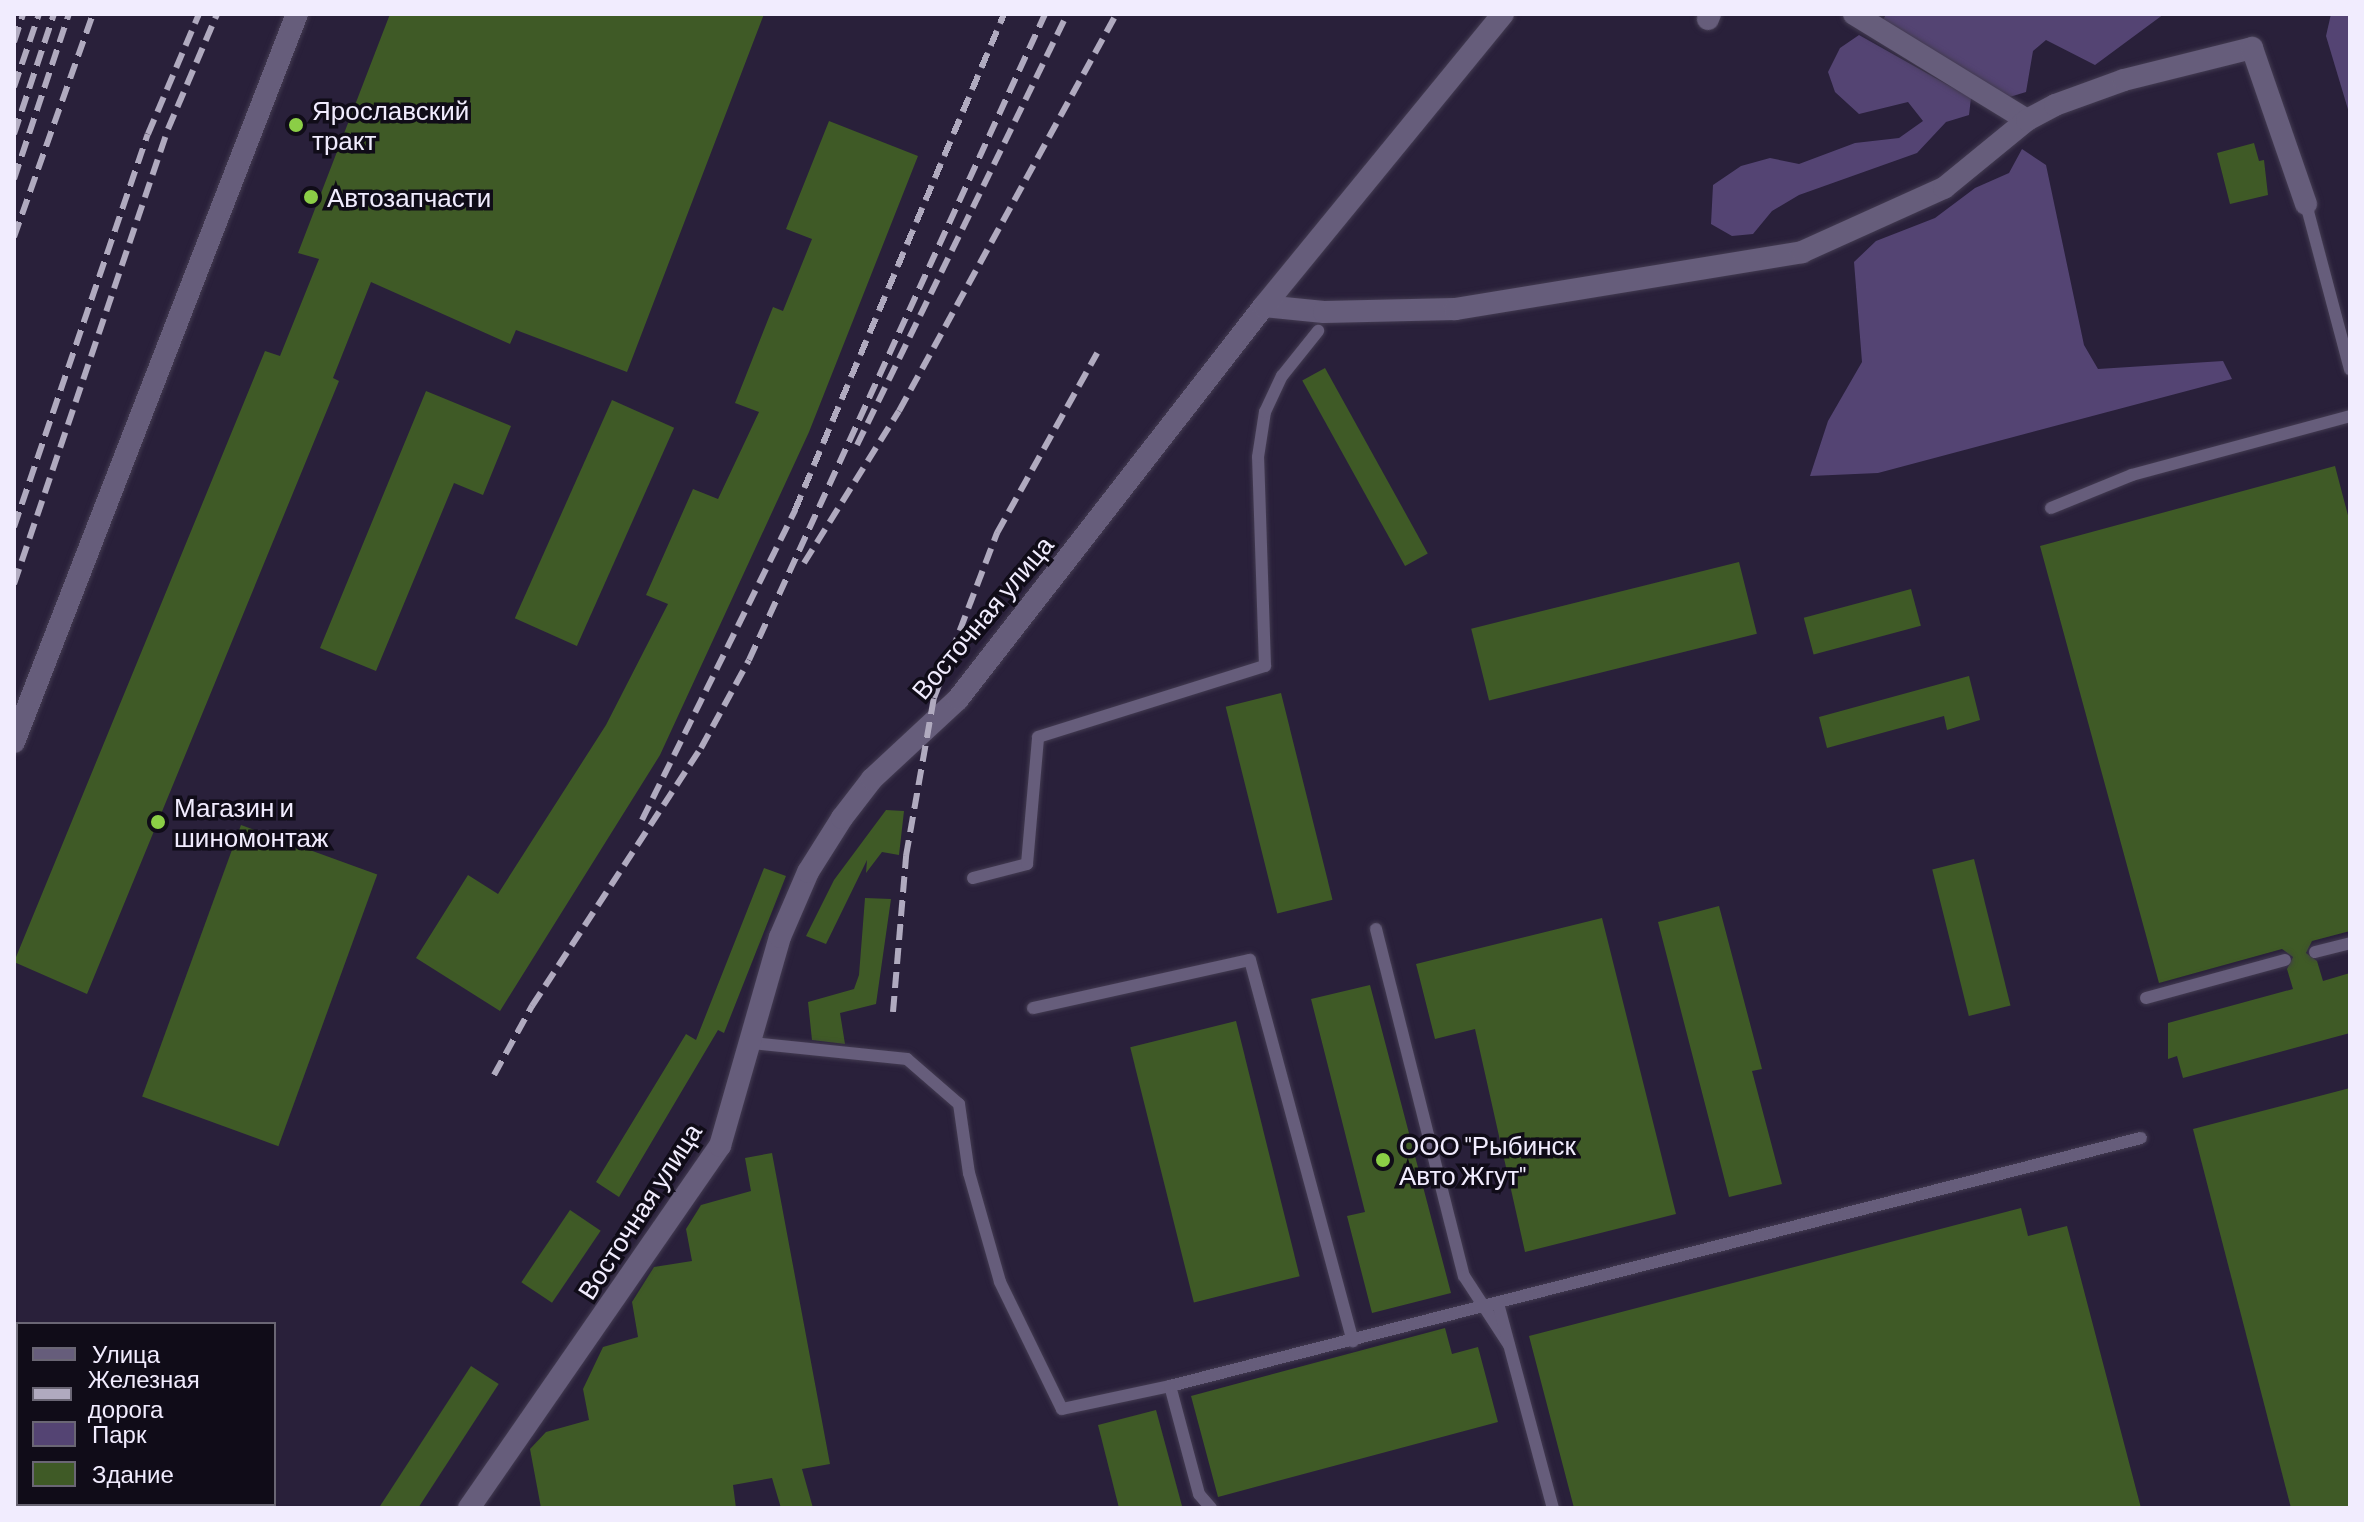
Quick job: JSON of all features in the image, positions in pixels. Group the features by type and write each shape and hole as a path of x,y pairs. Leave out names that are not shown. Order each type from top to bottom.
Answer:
{"street":[{"path":"14,742 297,14"},
{"name":"Восточная улица","path":"469,1508 720,1146 780,937 808,872 842,818 872,779 958,699 1264,306 1503,14"},
{"path":"1854,14 2027,120"},
{"path":"1264,306 1324,312 1455,309 1802,252 1944,188 2027,120 2124,80 2252,48 2306,204"}],"lane":[{"path":"2306,204 2350,369"},
{"path":"973,878 1027,864 1038,737 1265,666 1258,457 1265,412 1282,376 1318,331"},
{"path":"2051,508 2132,475 2350,416"},
{"path":"1376,929 1464,1276 1509,1345"},
{"path":"2315,952 2350,943"},
{"path":"1033,1008 1250,960 1353,1341"},
{"path":"2146,998 2285,960"},
{"path":"752,1043 907,1059 959,1104 969,1173 1000,1282 1062,1409 1484,1311 2141,1138"},
{"path":"1499,1307 1553,1508"},
{"path":"1170,1386 1199,1494 1211,1508"}],"green space":[{"path":"1886,14 2164,14 2095,65 2046,40 2033,51 2026,92 2003,99 1881,24"},
{"path":"2331,14 2350,14 2350,116 2326,36"},
{"path":"1859,35 1971,98 1969,115 1946,122 1917,153 1799,195 1772,211 1753,234 1732,236 1711,224 1713,185 1741,166 1770,158 1799,164 1855,143 1899,138 1923,121 1908,102 1859,114 1835,92 1828,72 1840,48"},
{"path":"2022,149 2046,165 2084,345 2098,369 2223,361 2232,379 1878,473 1810,476 1828,421 1862,362 1854,262 1876,241 1935,218 1975,188 2009,173"}],"building":[{"path":"390,14 764,14 627,372 516,330 510,344 371,282 333,378 339,381 87,994 14,962 265,351 280,356 319,259 298,253"},
{"path":"829,121 918,156 809,432 660,755 500,1011 416,958 468,875 498,894 606,725 668,604 646,595 693,489 718,499 759,412 735,403 773,307 783,311 812,239 786,229"},
{"path":"2254,143 2259,161 2264,160 2268,195 2230,204 2217,153"},
{"path":"1325,368 1428,553 1405,566 1302,381"},
{"path":"426,391 511,426 483,495 454,483 376,671 320,648"},
{"path":"612,400 674,428 577,646 515,618"},
{"path":"2335,466 2350,523 2350,931 2312,941 2306,953 2317,961 2323,981 2350,973 2350,1033 2183,1078 2177,1056 2168,1059 2168,1023 2293,989 2287,969 2293,957 2282,949 2159,983 2040,546"},
{"path":"1739,562 1757,634 1489,701 1471,629"},
{"path":"1911,589 1921,626 1814,654 1804,618"},
{"path":"1969,676 1980,720 1947,730 1944,716 1827,748 1819,717"},
{"path":"1281,693 1333,900 1277,913 1226,707"},
{"path":"886,810 904,811 899,855 882,852 866,873 867,860 826,944 806,936 834,880"},
{"path":"241,825 377,875 278,1146 142,1097"},
{"path":"1974,859 2011,1006 1969,1016 1932,869"},
{"path":"764,868 786,876 724,1033 718,1030 619,1197 596,1182 686,1034 696,1040"},
{"path":"865,898 891,899 876,1004 840,1013 845,1044 812,1040 808,1002 854,989 859,975"},
{"path":"1719,906 1762,1069 1752,1071 1782,1184 1729,1197 1658,922"},
{"path":"1602,918 1676,1214 1525,1252 1475,1029 1435,1039 1416,964"},
{"name":"ООО \"Рыбинск Авто Жгут\"","path":"1370,985 1451,1293 1372,1313 1347,1216 1365,1212 1311,999"},
{"path":"1236,1021 1300,1276 1194,1303 1130,1047"},
{"path":"2350,1088 2350,1508 2291,1508 2193,1129"},
{"path":"772,1153 830,1464 802,1469 813,1508 781,1508 772,1478 733,1485 736,1508 541,1508 530,1449 546,1432 589,1420 583,1389 603,1347 638,1337 632,1302 654,1267 692,1261 686,1229 701,1205 751,1191 745,1158"},
{"path":"2021,1208 2028,1236 2067,1226 2141,1508 1574,1508 1529,1336"},
{"path":"570,1210 601,1231 552,1303 521,1282"},
{"path":"1445,1328 1452,1354 1478,1347 1498,1422 1218,1497 1191,1396"},
{"path":"471,1366 499,1384 418,1508 379,1508"},
{"path":"1156,1410 1182,1506 1119,1508 1098,1425"}],"railway":[{"path":"14,42 23,14"},
{"path":"14,87 39,14"},
{"path":"14,134 54,14"},
{"path":"14,179 69,14"},
{"path":"14,237 93,14"},
{"path":"14,527 148,134 199,14"},
{"path":"14,584 168,129 217,14"},
{"path":"642,820 795,510 1004,14"},
{"path":"494,1075 532,1006 701,748 749,660 1045,14"},
{"path":"857,445 1067,14"},
{"path":"804,563 899,411 1116,14"},
{"path":"893,1012 906,856 934,698 997,533 1097,353"}],"place":[{"name":"Ярославский тракт","path":"296,125"},
{"name":"Автозапчасти","path":"311,197"},
{"name":"Магазин и шиномонтаж","path":"158,822"},
{"name":"ООО \"Рыбинск Авто Жгут\"","path":"1383,1160"}]}
